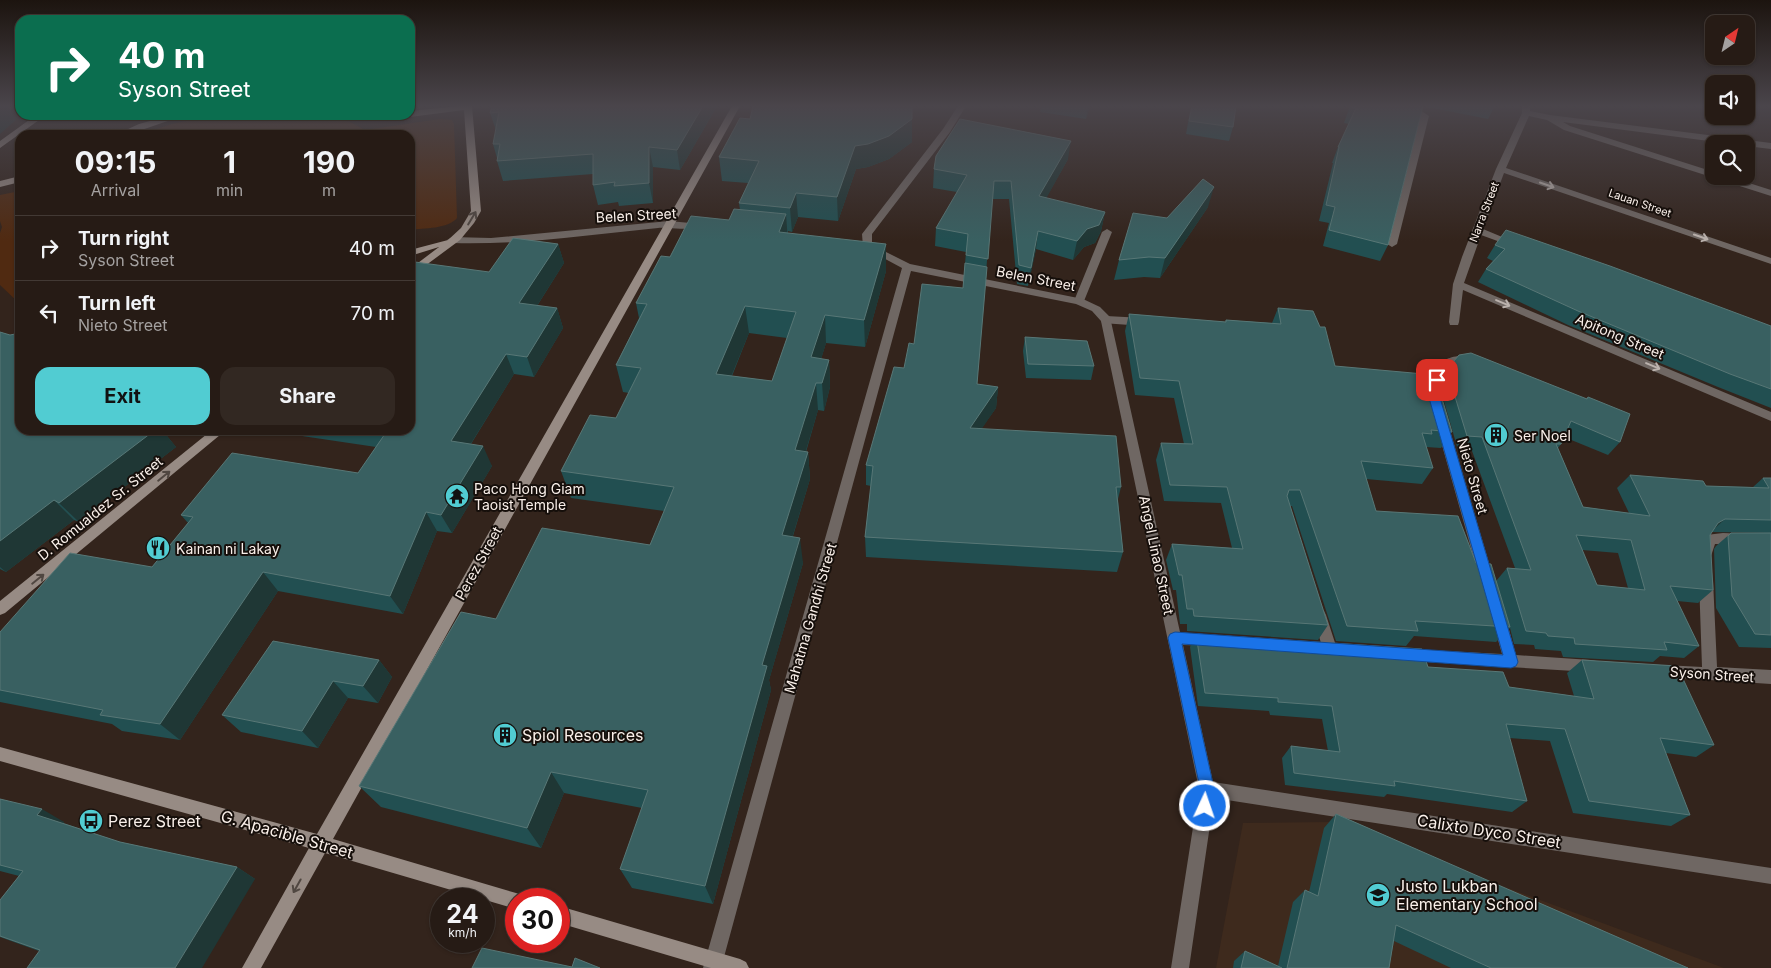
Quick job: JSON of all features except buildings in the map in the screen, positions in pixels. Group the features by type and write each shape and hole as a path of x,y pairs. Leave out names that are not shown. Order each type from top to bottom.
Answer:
{"street":[{"path":"415,270 472,221 476,211 471,151"},
{"name":"Perez Street","path":"251,968 710,151"},
{"name":"Belen Street","path":"931,151 867,234 862,245 907,267 1080,301 1096,309 1106,320"},
{"path":"1392,244 1416,151"},
{"name":"Narra Street","path":"1454,322 1458,284 1508,151"},
{"path":"1639,151 1705,172"},
{"name":"Lauan Street","path":"1501,169 1771,261"},
{"path":"0,184 15,180"},
{"path":"1746,185 1771,193"},
{"name":"Belen Street","path":"452,240 491,241 669,224 709,228"},
{"path":"1477,230 1523,246"},
{"path":"1080,301 1107,232"},
{"path":"415,251 452,240"},
{"name":"Mahatma Gandhi Street","path":"714,964 907,267"},
{"name":"Apitong Street","path":"1458,284 1771,417"},
{"path":"1106,320 1155,323"},
{"name":"Angel Linao Street","path":"1106,320 1207,788 1180,968"},
{"name":"Nieto Street","path":"1480,362 1450,361 1442,368 1432,391 1511,662"},
{"name":"D. Romualdez Sr. Street","path":"0,609 214,435"},
{"path":"1710,673 1705,548 1711,539 1771,540"},
{"path":"1316,603 1330,649"},
{"path":"1175,638 1223,641"},
{"path":"1310,648 1349,650"},
{"path":"1397,654 1600,667"},
{"name":"Syson Street","path":"1650,670 1771,678"},
{"name":"G. Apacible Street","path":"0,754 320,843 505,898"},
{"name":"Calixto Dyco Street","path":"1207,788 1771,876"},
{"path":"570,918 714,964 740,968"}],"shaded area":[{"path":"415,151 455,151 457,218 448,224 415,229"},
{"path":"15,192 15,299 0,285 0,233 2,227 0,221 0,195"},
{"name":"Justo Lukban Elementary School","path":"1329,822 1724,968 1216,968 1243,823"}],"place":[{"name":"Ser Noel","path":"1496,435"},
{"name":"Paco Hong Giam Taoist Temple","path":"457,496"},
{"name":"Kainan ni Lakay","path":"158,548"},
{"name":"Spiol Resources","path":"505,735"},
{"name":"Perez Street","path":"91,821"},
{"name":"Justo Lukban Elementary School","path":"1378,895"}],"route":[{"path":"1205,806 1207,788 1175,638 1511,662 1432,391 1437,380"}]}
